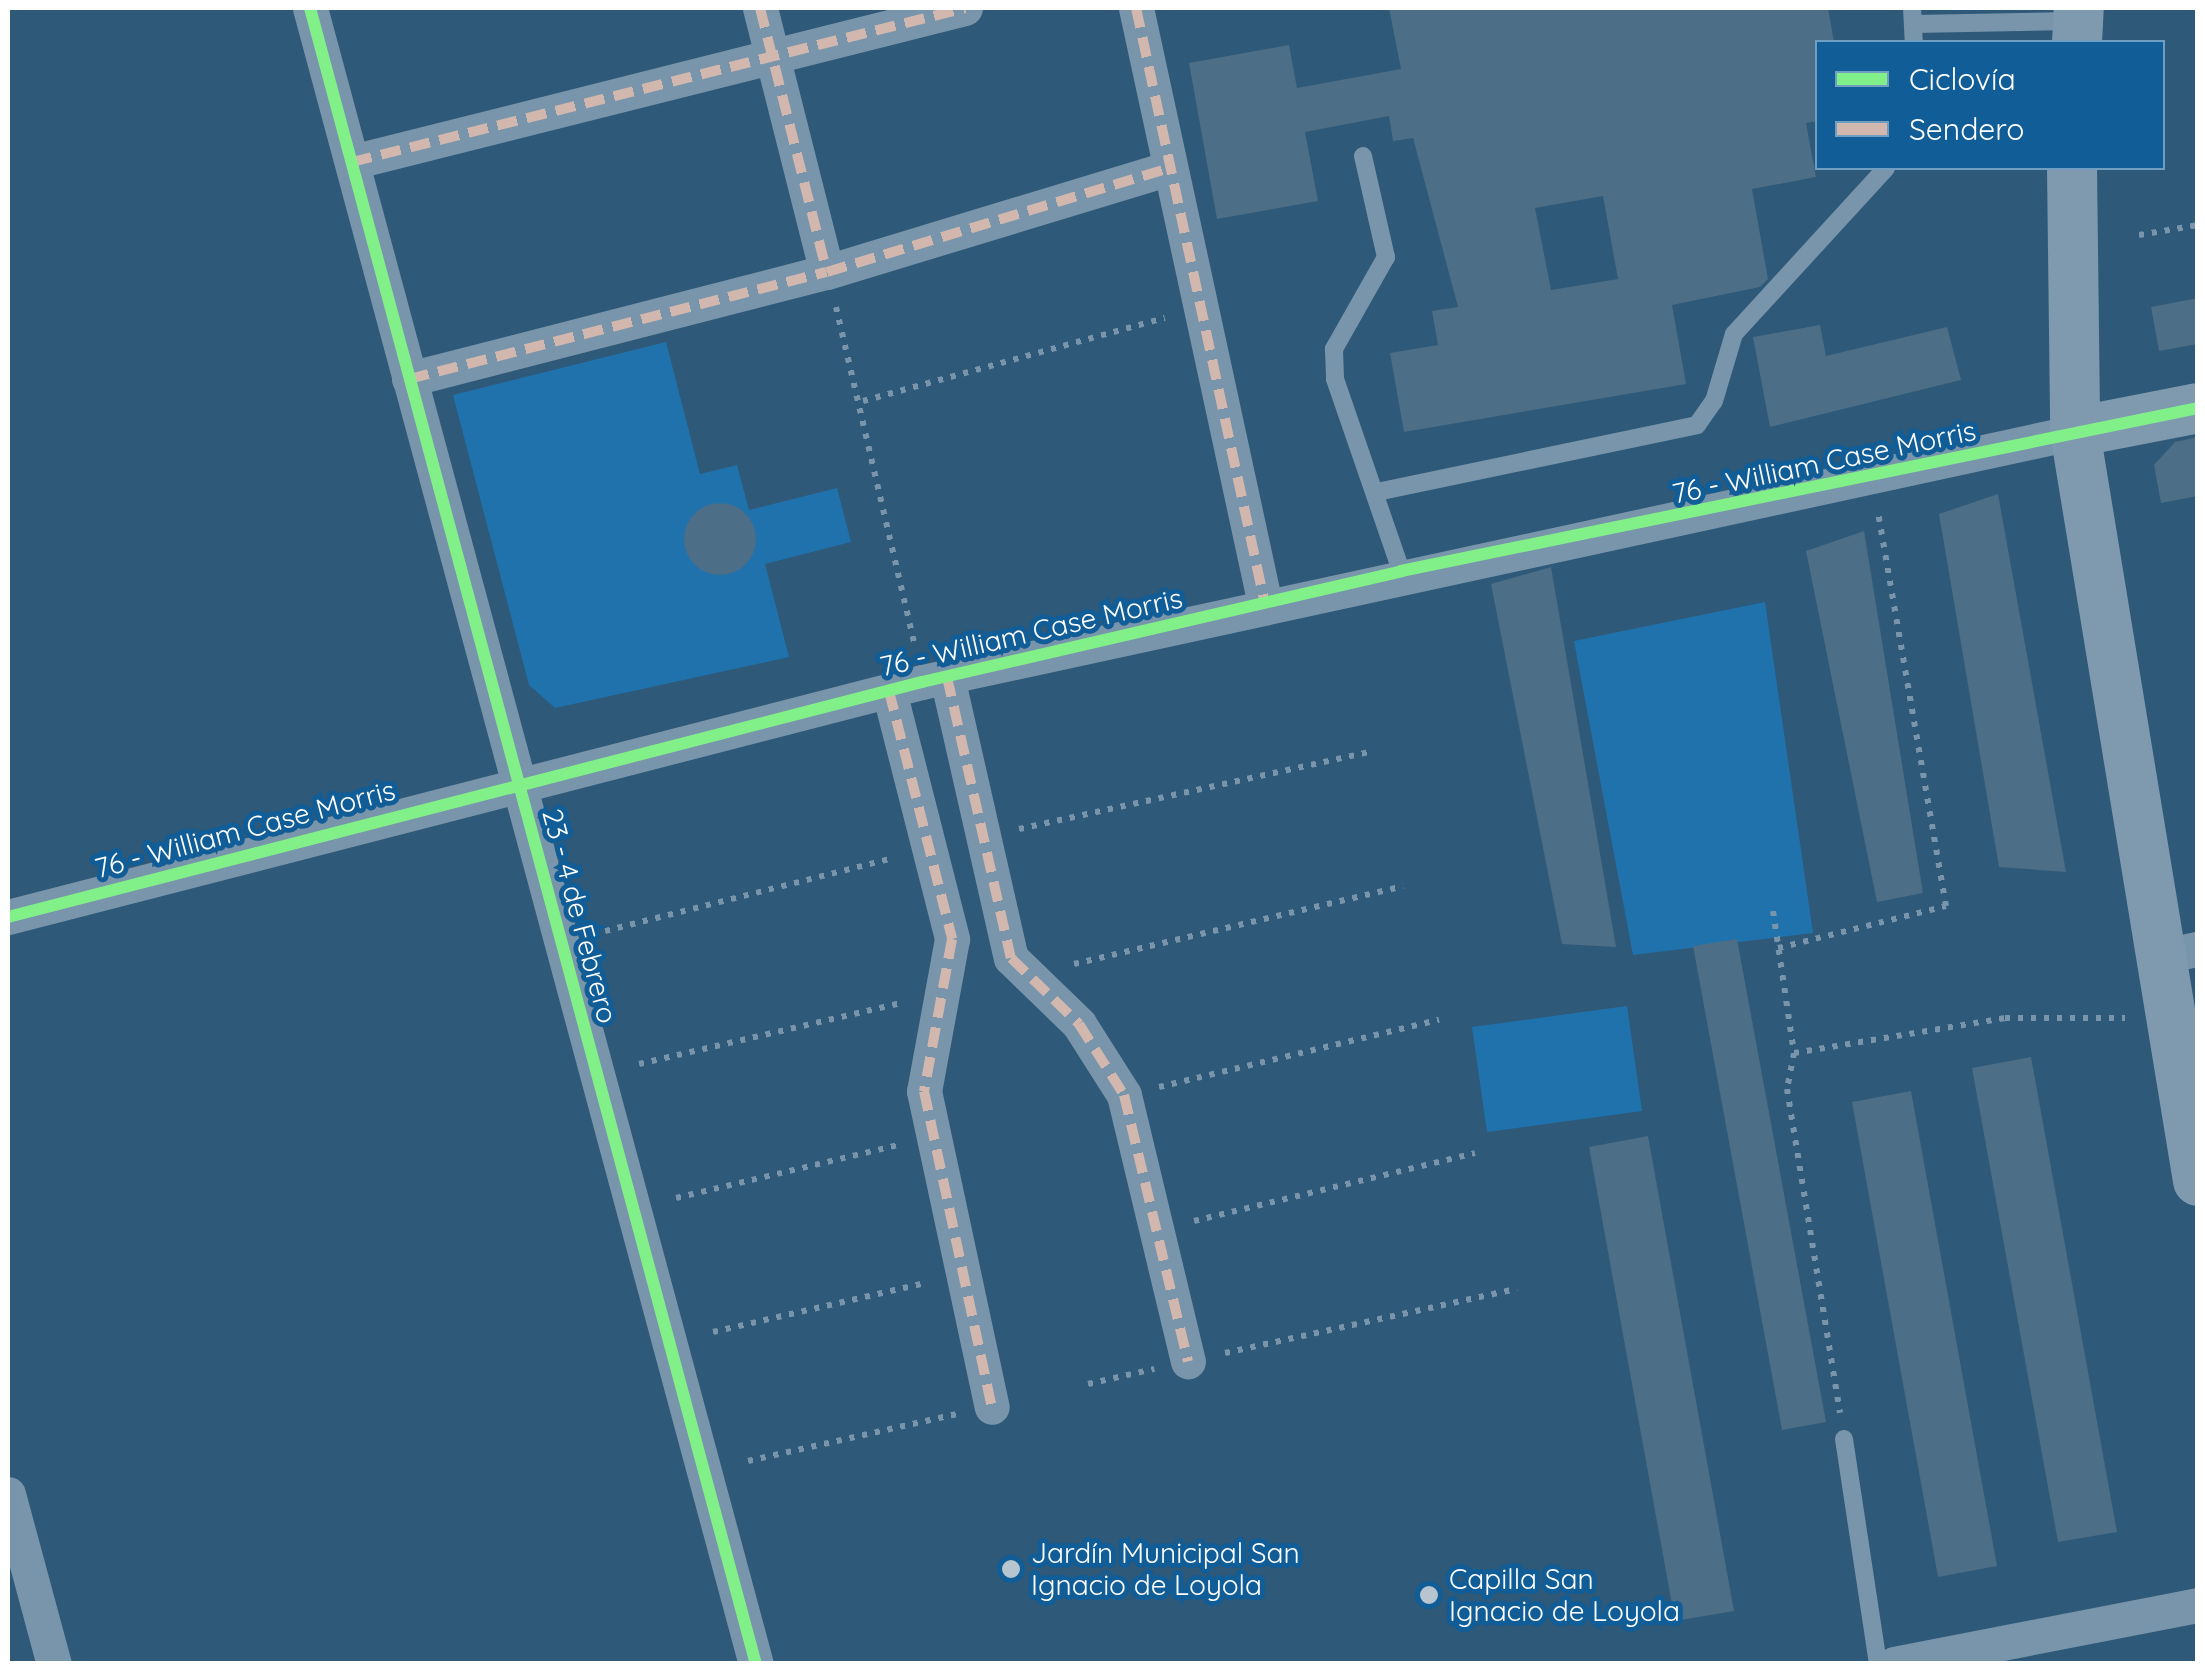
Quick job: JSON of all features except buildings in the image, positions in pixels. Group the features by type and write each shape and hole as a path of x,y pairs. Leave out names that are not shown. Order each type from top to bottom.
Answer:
{"main road":[{"path":"2072,170 2075,432 2178,953 2170,1018 2198,1181"},
{"path":"2075,432 2198,408"}],"street":[{"name":"23 - 4 de Febrero","path":"310,8 756,1664"},
{"path":"760,8 826,272"},
{"path":"352,162 965,8"},
{"path":"1136,8 1266,604"},
{"path":"409,379 826,272 1170,168"},
{"name":"76 - William Case Morris","path":"8,917 919,683 1400,572 1873,480 2075,432"},
{"path":"919,683 984,836 1021,976 1078,1024 1124,1095 1188,1361"},
{"path":"919,683 928,849 952,940 946,992 926,1066 931,1138 992,1407"},
{"path":"10,1510 54,1664"},
{"path":"1894,1664 2198,1604"}],"lane":[{"path":"1914,25 2078,24"},
{"path":"1364,156 1386,258 1334,349 1350,434 1378,492 1400,572"},
{"path":"1378,492 1697,424 1734,334 1884,170"},
{"path":"1844,1439 1878,1664"}],"path":[{"path":"2139,235 2198,225"},
{"path":"826,272 862,401 919,683"},
{"path":"862,401 1200,309"},
{"path":"1778,948 1946,906 1873,480"},
{"path":"984,836 1369,752"},
{"path":"605,931 928,849"},
{"path":"1021,976 1403,886"},
{"path":"1773,911 1794,1053 1787,1089 1844,1439"},
{"path":"639,1064 946,992"},
{"path":"1794,1053 2005,1018 2170,1018"},
{"path":"1124,1095 1439,1020"},
{"path":"676,1198 931,1138"},
{"path":"1156,1230 1475,1153"},
{"path":"712,1332 962,1274"},
{"path":"1088,1384 1516,1289"},
{"path":"748,1462 992,1407"}],"shaded area":[{"path":"666,342 700,474 737,465 749,510 837,488 851,542 765,564 789,657 555,708 529,685 453,395"},
{"path":"1765,602 1813,933 1633,955 1574,641"},
{"path":"1627,1006 1642,1111 1487,1132 1472,1027"}],"marked path":[{"path":"760,8 827,272"},
{"path":"352,162 965,8"},
{"path":"1136,8 1265,604"},
{"path":"409,379 827,272 1170,168"},
{"path":"947,677 1011,958 1079,1024 1124,1095 1188,1361"},
{"path":"889,691 952,939 924,1091 992,1407"}],"cycle path":[{"path":"310,8 756,1664"},
{"path":"8,917 922,682 1401,571 2198,408"}],"place":[{"name":"Jardín Municipal San Ignacio de Loyola","path":"1011,1569"},
{"name":"Capilla San Ignacio de Loyola","path":"1429,1595"}]}
